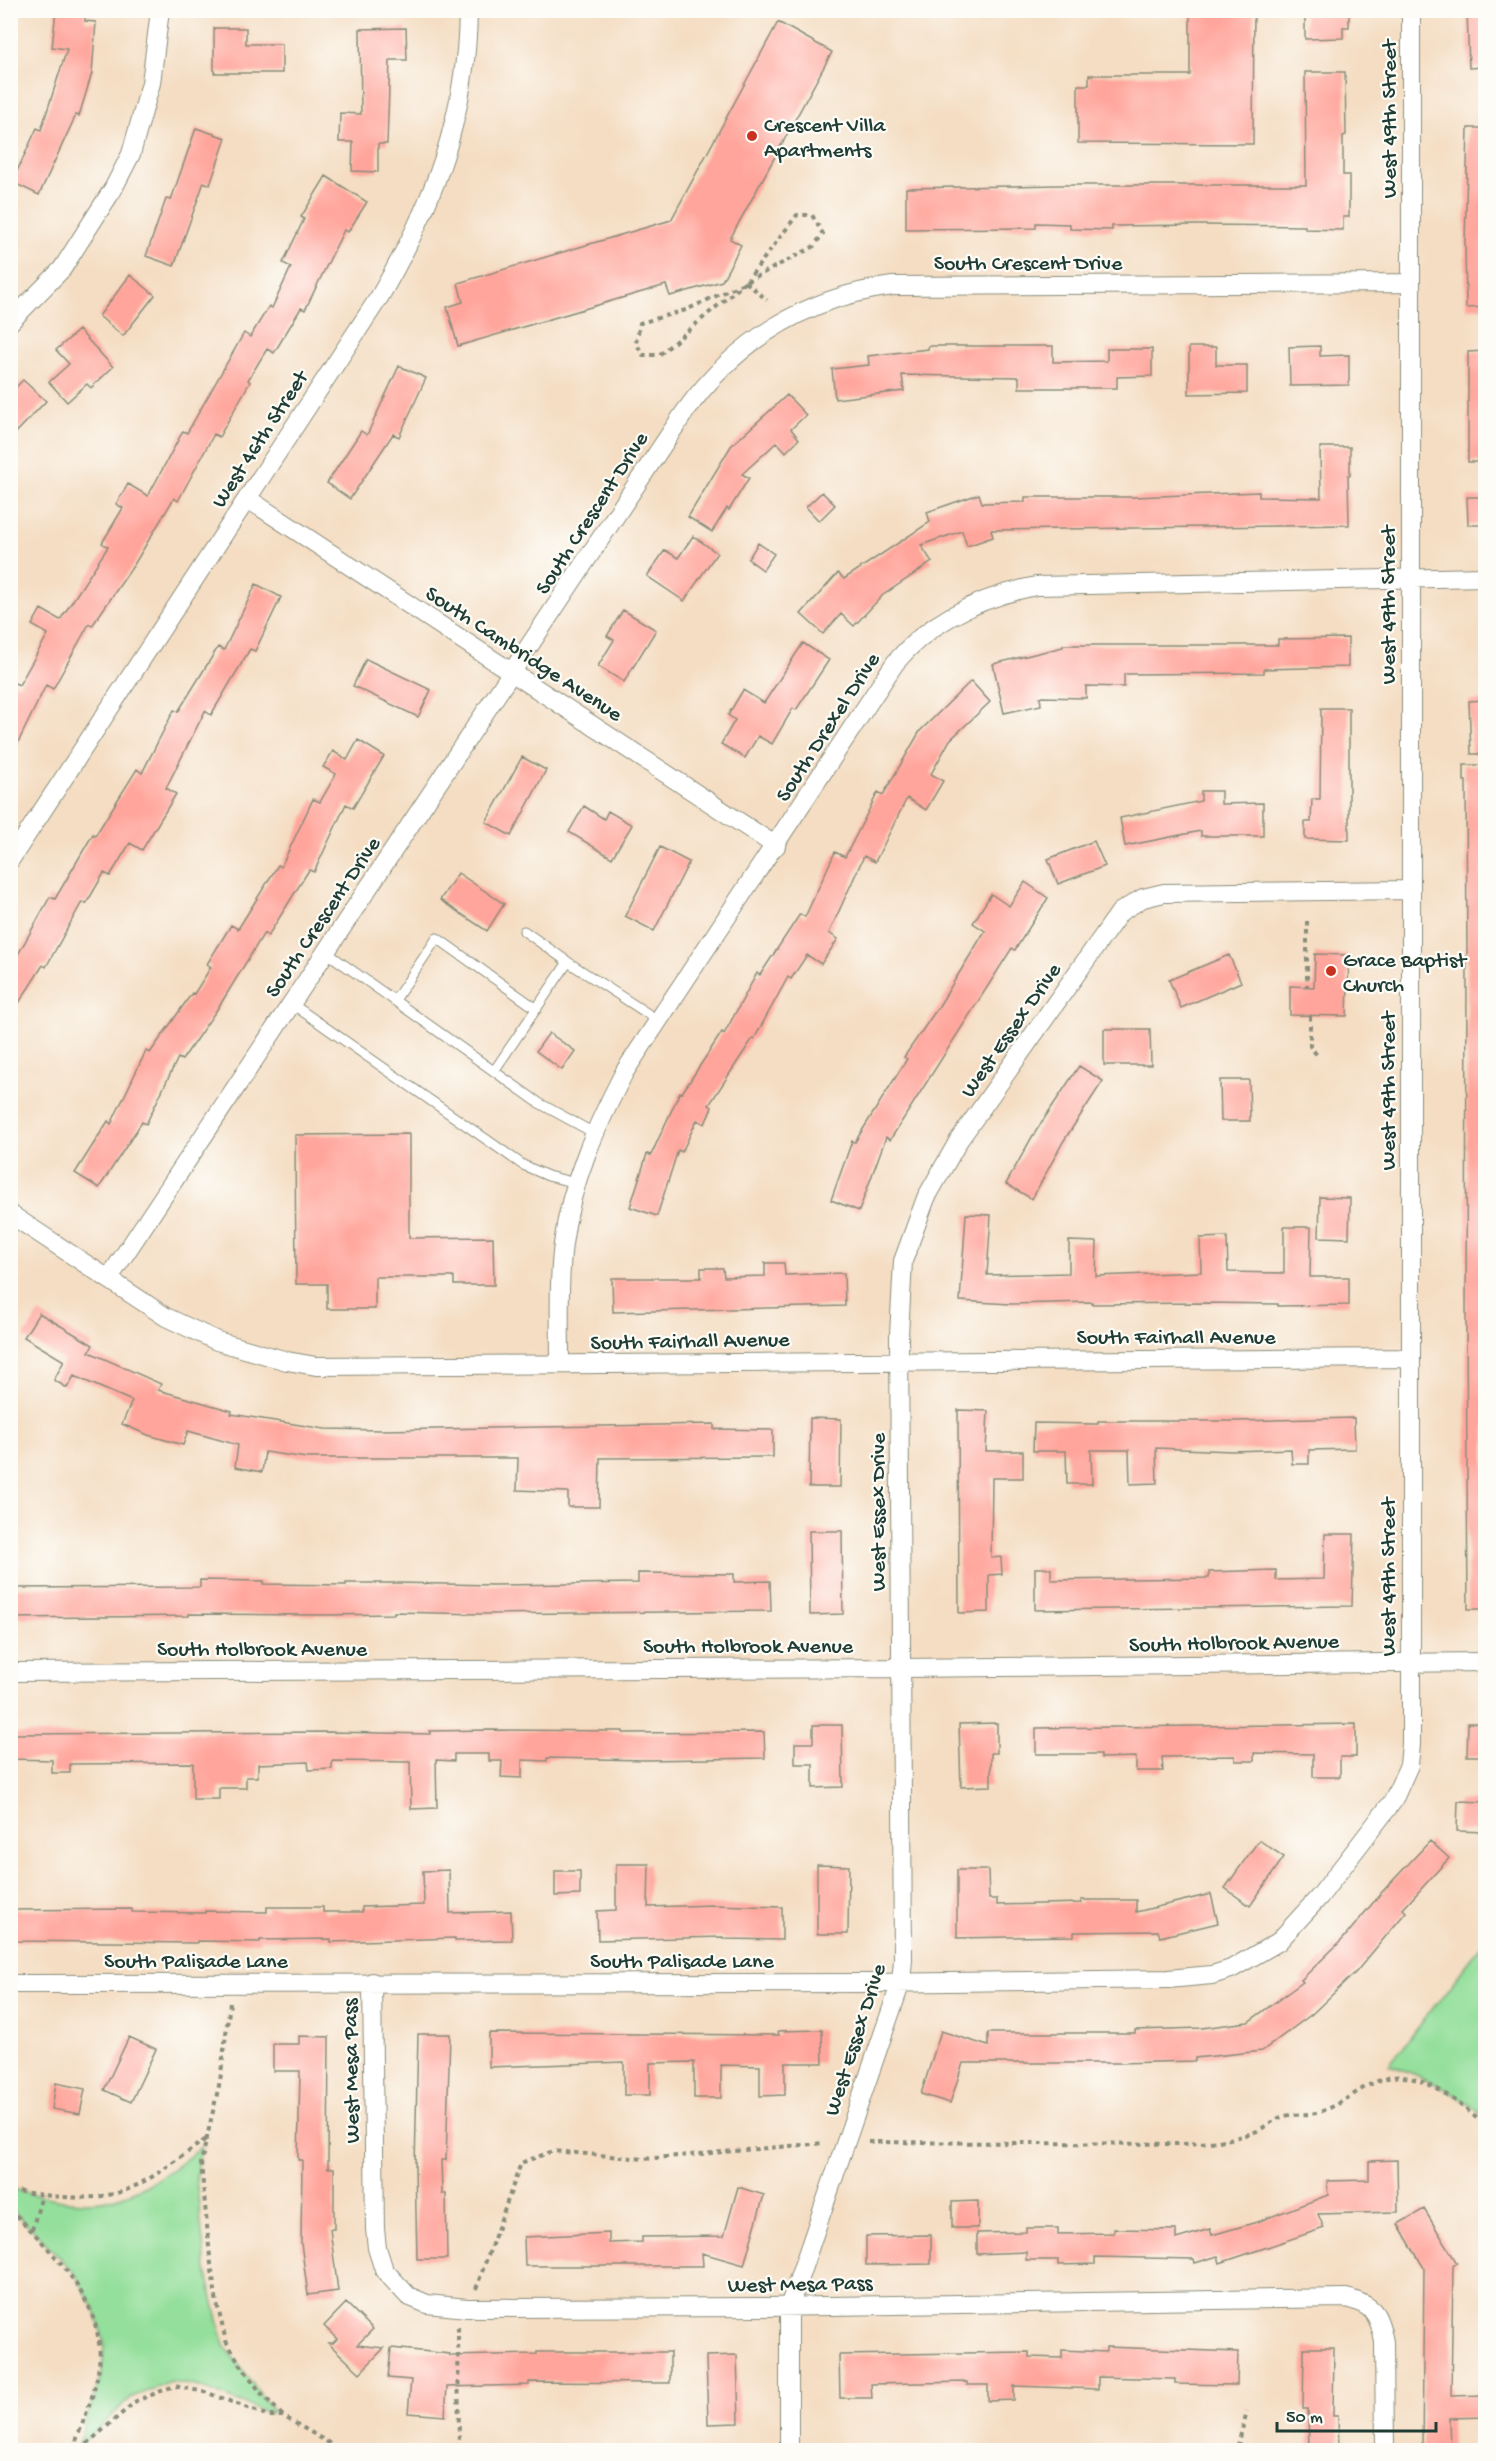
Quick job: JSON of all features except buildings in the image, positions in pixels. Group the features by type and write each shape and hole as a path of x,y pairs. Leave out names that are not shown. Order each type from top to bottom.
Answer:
{"street":[{"path":"10,322 62,268 113,189 131,154 151,83 160,10"},
{"name":"West 46th Street","path":"10,860 380,296 417,230 435,187 456,120 462,90 468,10"},
{"name":"West 49th Street","path":"1323,1893 1393,1801 1408,1765 1411,1744 1411,10"},
{"name":"South Crescent Drive","path":"109,1278 698,393 749,343 789,318 828,301 872,288 893,286 1411,283"},
{"name":"South Cambridge Avenue","path":"248,499 776,846"},
{"name":"South Drexel Drive","path":"560,1364 562,1254 576,1183 594,1133 625,1071 895,663 926,631 992,597 1036,586 1485,578"},
{"name":"West Essex Drive","path":"789,2451 789,2307 901,1982 903,1960 899,1361 903,1261 926,1198 959,1140 1120,912 1143,898 1164,893 1410,890"},
{"name":"South Fairhall Avenue","path":"10,1214 166,1317 217,1341 287,1361 316,1366 1410,1358"},
{"name":"South Holbrook Avenue","path":"10,1672 901,1668 1485,1662"},
{"name":"South Palisade Lane","path":"10,1984 901,1982 1168,1979 1212,1975 1231,1969 1278,1942 1323,1893"},
{"name":"West Mesa Pass","path":"372,1982 376,2239 384,2270 408,2296 427,2304 467,2308 789,2307 1346,2298 1364,2303 1375,2312 1381,2326 1384,2343 1385,2451"}],"lane":[{"path":"524,931 659,1021"},
{"path":"395,1000 437,938 537,1009"},
{"path":"326,952 539,1103 594,1133"},
{"path":"494,1071 568,962"},
{"path":"292,1004 523,1165 548,1176 576,1183"}],"path":[{"path":"746,282 659,355 643,355 636,343 640,323 686,310 746,282 813,247 823,234 812,215 796,215 746,282"},
{"path":"746,282 767,300"},
{"path":"1307,921 1307,987"},
{"path":"1310,1016 1310,1046 1319,1058"},
{"path":"231,1983 228,2034 201,2163 217,2304 226,2341 261,2393 283,2416 341,2451"},
{"path":"868,2142 1208,2143 1236,2139 1260,2130 1284,2116 1322,2112 1382,2078 1404,2077 1424,2084 1455,2100 1485,2126"},
{"path":"10,2190 80,2198 106,2195 133,2188 207,2139"},
{"path":"475,2292 521,2163 553,2151 644,2158 824,2143"},
{"path":"32,2231 42,2195"},
{"path":"10,2209 70,2274 94,2322 99,2346 98,2372 73,2451"},
{"path":"458,2327 459,2451"},
{"path":"80,2451 136,2401 174,2386 205,2392 269,2416 283,2416"},
{"path":"1231,2451 1237,2449 1246,2410"}],"green space":[{"path":"1485,1941 1485,2118 1463,2100 1440,2086 1389,2065"},
{"path":"201,2147 196,2179 206,2270 224,2345 272,2410 271,2414 197,2386 171,2382 132,2397 76,2449 102,2373 104,2343 95,2310 74,2272 11,2208 11,2189 76,2202 117,2198 162,2177"}],"place":[{"name":"Crescent Villa Apartments","path":"752,136"},
{"name":"Grace Baptist Church","path":"1331,971"}]}
